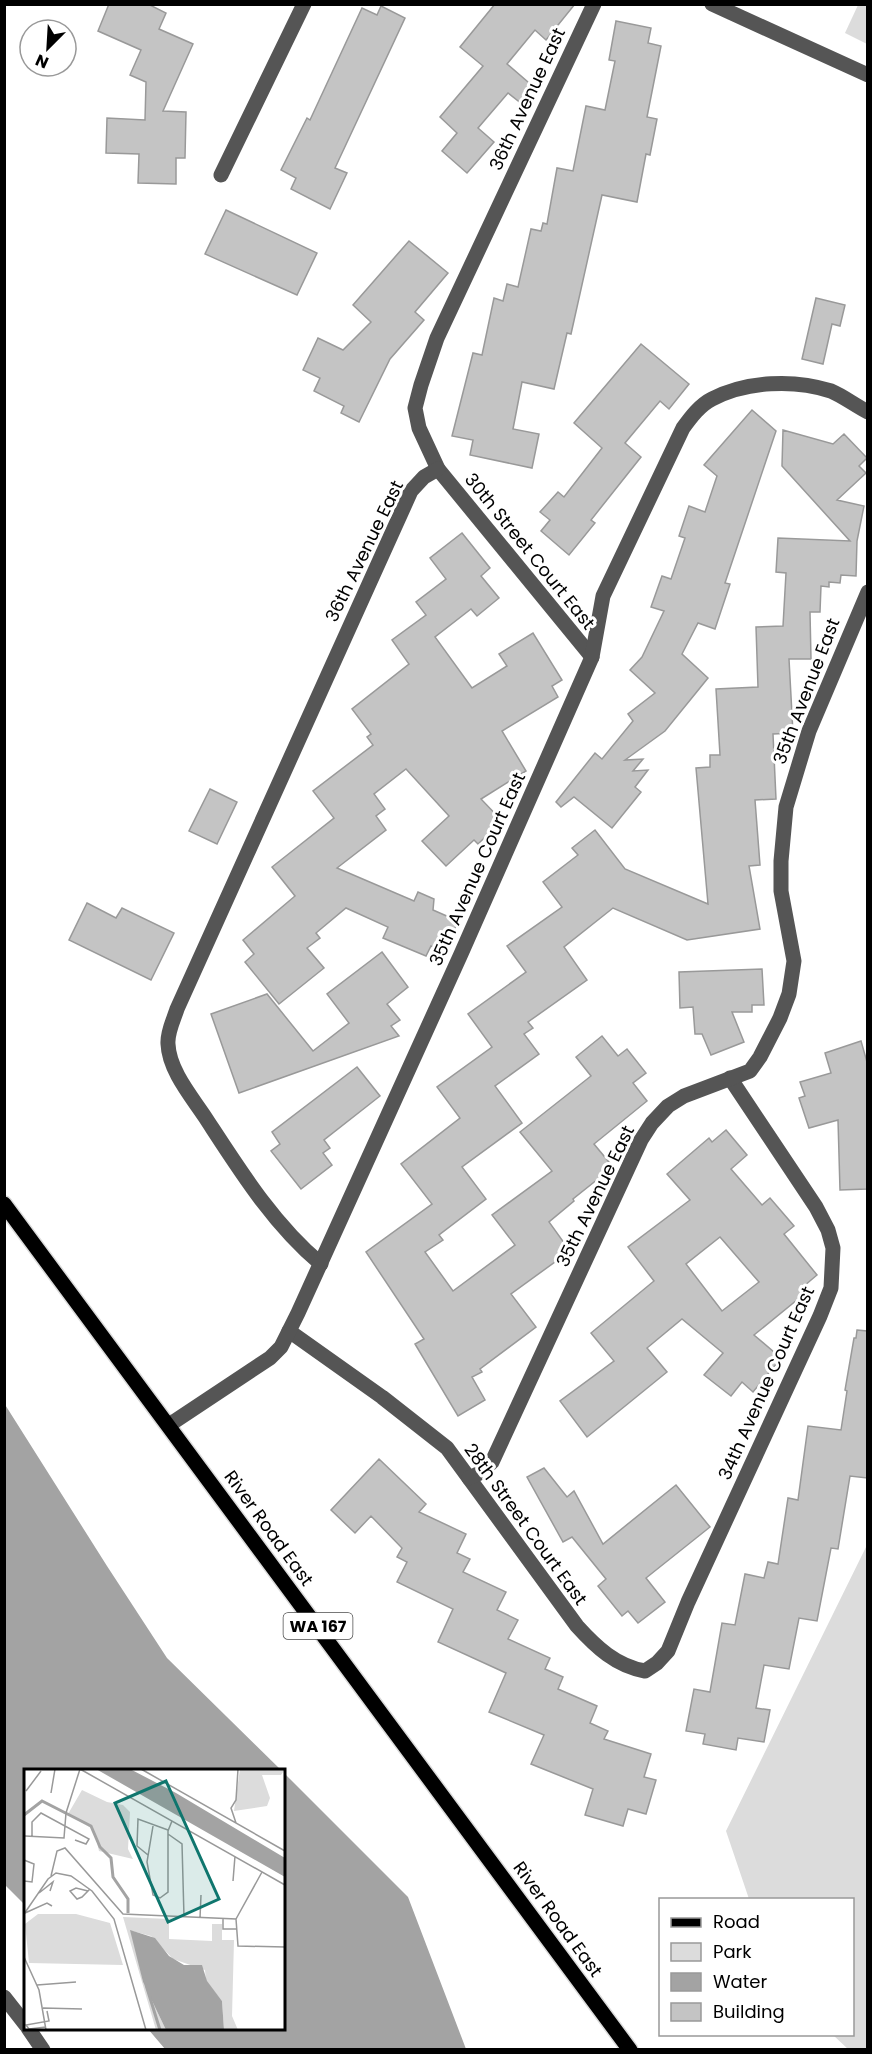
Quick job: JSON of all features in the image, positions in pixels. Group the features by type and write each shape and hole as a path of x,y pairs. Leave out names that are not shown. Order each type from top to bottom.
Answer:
{"main road":[{"name":"River Road East","path":"4,1204 630,2049"}],"street":[{"path":"220,175 304,4"},
{"name":"36th Avenue East","path":"321,1264 303,1250 277,1221 235,1163 180,1079 167,1043 177,1009 411,491 424,477 438,469 419,428 415,408 421,385 437,338 594,4"},
{"path":"712,4 867,75"},
{"name":"35th Avenue Court East","path":"169,1425 270,1358 281,1347 456,965 591,657 603,596 683,428 695,412 711,399 749,385 798,385 832,392 867,412"},
{"name":"30th Street Court East","path":"438,469 591,657"},
{"name":"35th Avenue East","path":"469,1478 482,1472 492,1462 641,1140 652,1123 668,1106 684,1096 750,1071 760,1057 780,1018 789,994 794,961 781,891 786,807 809,730 867,592"},
{"name":"34th Avenue Court East","path":"645,1671 657,1663 668,1651 688,1602 831,1288 834,1248 820,1215 730,1078"},
{"name":"28th Street Court East","path":"289,1331 382,1397 447,1448 577,1626 595,1647 632,1669 645,1671"},
{"path":"4,1997 24,2023"},
{"path":"29,2030 43,2049"}],"green space":[{"path":"858,5 867,5 867,44 845,33"},
{"path":"867,1545 868,2049 849,2050 834,2036 854,2036 854,1898 749,1898 726,1831"}],"water":[{"path":"4,1403 167,1658 280,1769 24,1769 24,1904 4,1884"},
{"path":"285,1774 408,1897 466,2049 165,2049 149,2030 285,2030"}],"building":[{"path":"109,4 148,4 166,13 159,29 193,44 163,111 186,112 185,158 176,158 176,184 138,183 139,154 106,153 107,118 145,120 146,82 130,75 141,50 98,31"},
{"path":"495,4 575,4 546,40 535,30 507,64 535,88 522,104 508,93 478,128 494,142 467,173 442,151 457,133 440,117 483,66 460,47"},
{"path":"381,6 405,18 335,168 347,173 330,209 291,189 296,178 281,170 307,118 310,120 362,8 377,15"},
{"path":"616,21 651,28 648,43 661,46 647,117 657,119 650,155 646,154 637,202 602,195 571,334 567,333 554,389 522,382 513,429 539,434 532,468 470,455 473,440 452,436 473,353 482,355 494,298 503,301 507,284 518,287 531,229 541,231 543,223 547,224 557,168 573,171 586,106 605,110 615,61 609,60"},
{"path":"226,210 317,253 297,295 205,254"},
{"path":"409,241 448,273 415,312 424,320 390,359 359,422 341,413 344,406 314,391 320,378 303,370 318,338 343,350 371,322 353,305"},
{"path":"816,298 845,305 840,326 832,324 823,364 802,359"},
{"path":"641,344 689,384 669,409 660,401 625,443 641,457 591,520 595,523 569,555 541,531 550,520 540,512 558,492 564,497 602,448 574,423"},
{"path":"752,410 776,431 725,583 730,584 715,629 698,623 682,654 708,678 665,731 625,760 643,759 633,771 648,770 635,787 641,792 612,828 574,797 561,807 556,802 595,753 602,759 633,721 628,714 655,693 630,670 642,657 664,611 651,607 662,576 671,579 685,538 679,536 689,506 705,512 717,476 704,465"},
{"path":"783,430 833,444 844,434 867,458 859,466 866,473 837,500 864,506 857,541 856,576 841,575 840,583 829,582 829,587 821,586 820,612 810,612 811,659 789,659 793,733 773,734 776,799 755,800 760,865 749,866 760,929 687,940 613,908 564,947 587,980 528,1022 533,1028 524,1034 539,1054 495,1086 522,1123 462,1167 486,1199 439,1235 443,1240 425,1252 453,1291 515,1245 492,1215 552,1171 520,1132 591,1076 576,1057 602,1036 618,1056 627,1049 646,1073 633,1083 647,1101 594,1144 613,1167 573,1199 574,1201 549,1222 570,1251 511,1294 536,1327 480,1369 482,1372 472,1377 485,1400 458,1416 415,1344 424,1339 366,1252 432,1204 401,1164 460,1118 437,1087 492,1047 468,1014 526,972 507,946 562,907 543,882 578,855 572,848 595,830 625,869 708,904 696,768 710,767 710,755 720,755 716,689 758,687 756,627 783,626 786,573 776,572 778,538 850,541 782,466"},
{"path":"462,533 490,568 481,576 499,598 477,616 471,609 435,637 472,688 507,666 499,654 533,633 562,680 552,686 558,697 502,731 526,771 481,799 502,821 478,844 474,840 446,866 422,841 449,816 406,769 374,794 385,809 376,816 386,830 337,868 414,901 418,892 434,899 433,910 458,921 445,952 431,946 426,956 383,938 388,927 346,908 316,933 320,938 307,948 324,968 279,1004 245,962 254,954 243,940 295,896 272,867 334,818 313,791 373,745 367,737 371,734 352,709 409,664 392,640 426,615 416,602 446,579 430,558"},
{"path":"210,789 237,802 217,844 189,831"},
{"path":"87,903 116,918 122,908 174,933 151,980 69,940"},
{"path":"382,952 408,987 387,1004 400,1020 391,1026 399,1036 239,1093 211,1014 267,994 313,1051 349,1023 327,994"},
{"path":"762,969 764,1005 752,1005 752,1012 732,1012 744,1042 711,1055 702,1034 695,1034 693,1007 680,1008 679,972"},
{"path":"861,1041 867,1062 867,1189 840,1190 838,1120 809,1128 799,1098 805,1096 800,1082 831,1073 825,1053"},
{"path":"357,1067 380,1096 324,1140 330,1148 323,1153 332,1165 301,1189 271,1151 280,1144 272,1132"},
{"path":"726,1130 747,1155 731,1169 762,1205 770,1198 794,1226 784,1234 817,1275 804,1286 808,1291 754,1335 781,1358 753,1392 742,1382 731,1396 704,1375 723,1353 682,1319 647,1348 667,1372 587,1437 560,1401 614,1361 591,1333 654,1281 628,1247 690,1200 667,1174 709,1138 712,1142","holes":["720,1237 759,1282 722,1311 686,1264"]},
{"path":"857,1330 867,1331 867,1478 850,1476 838,1549 831,1548 817,1621 799,1618 789,1669 764,1665 756,1708 770,1710 764,1742 738,1738 736,1750 703,1744 705,1734 686,1731 694,1689 710,1692 722,1623 735,1625 745,1574 764,1578 768,1562 778,1564 788,1498 798,1500 808,1426 841,1430 847,1391 845,1390"},
{"path":"379,1459 426,1504 419,1512 466,1534 457,1553 470,1559 463,1572 506,1592 497,1610 518,1620 508,1639 550,1658 545,1669 563,1677 558,1689 597,1706 590,1723 608,1731 604,1739 651,1754 644,1777 656,1780 646,1814 628,1809 623,1826 585,1815 593,1789 531,1764 544,1735 489,1712 506,1673 438,1642 453,1609 397,1582 407,1562 397,1557 402,1548 371,1516 355,1533 331,1510"},
{"path":"544,1468 567,1497 574,1491 603,1544 676,1485 710,1527 646,1578 665,1602 638,1623 628,1611 622,1616 598,1586 606,1579 572,1537 563,1542 527,1477"}]}
